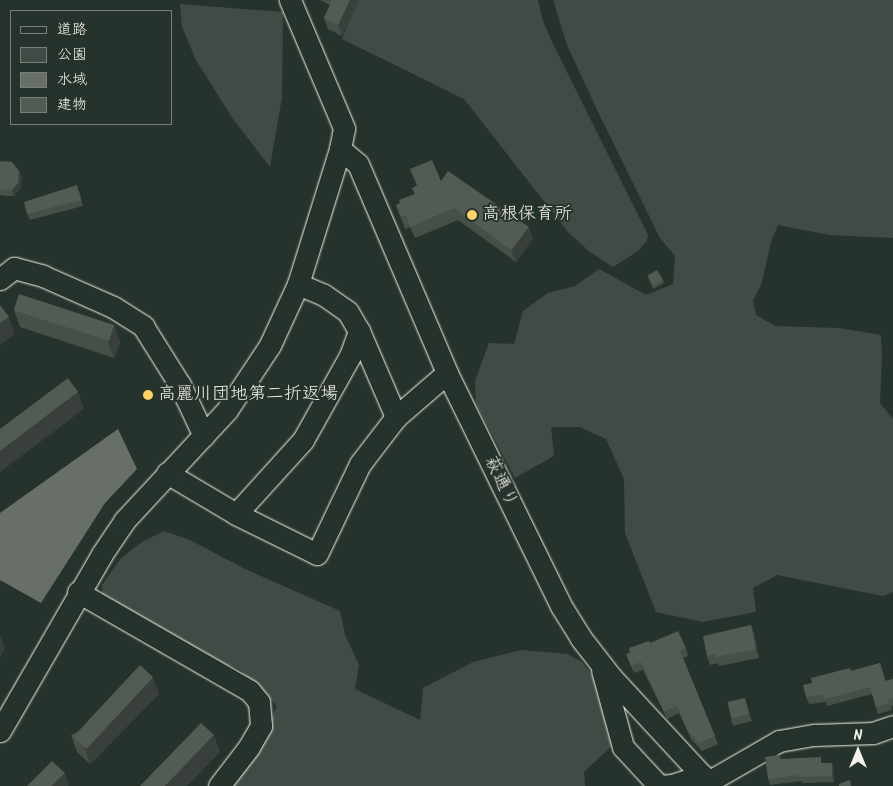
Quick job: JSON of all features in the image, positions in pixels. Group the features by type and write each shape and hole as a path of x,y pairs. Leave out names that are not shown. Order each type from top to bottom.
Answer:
{"street":[{"path":"0,731 78,592 124,521 227,410 253,374 270,345 298,284 343,136 342,121 290,0"},
{"name":"萩通り","path":"340,149 358,164 447,373 561,606 580,637 600,664 707,781"},
{"path":"5,268 43,276 113,307 142,326 180,385 204,436"},
{"path":"298,284 324,295 348,312 359,332 396,417"},
{"path":"236,514 303,440 350,356 359,332"},
{"path":"167,473 236,514 317,554 360,464 396,417 447,373"},
{"path":"78,592 250,690 259,702 261,726 249,747 220,786"},
{"path":"600,664 624,747 659,786 707,781 779,741 814,735 873,733 893,726"}],"green space":[{"path":"358,0 538,0 543,21 553,44 648,235 647,241 638,251 613,267 590,252 568,232 464,99 342,39"},
{"path":"553,0 893,0 893,238 830,235 778,225 772,239 761,285 753,300 756,315 775,326 838,328 881,335 880,403 893,419 893,592 883,596 777,575 753,588 756,612 703,622 656,612 625,533 624,479 606,439 580,427 551,427 554,456 515,478 476,404 475,381 489,343 514,344 523,311 548,293 575,286 599,269 646,295 673,284 675,256 660,238 599,114 567,45"},
{"path":"180,4 283,12 282,97 270,167 233,119 196,60 182,27"},
{"path":"164,531 190,540 243,568 340,611 345,635 359,665 355,689 420,720 423,688 473,662 521,650 567,654 581,661 603,689 614,744 584,772 585,786 228,786 260,742 277,706 239,669 187,650 103,597 102,585 121,558 142,542"}],"water":[{"path":"118,429 137,469 105,503 41,603 0,580 0,513"}],"building":[{"path":"332,0 350,0 338,25 324,18"},
{"path":"432,160 441,181 448,171 529,227 511,250 454,208 410,227 406,215 401,217 396,205 400,203 399,200 415,194 412,188 418,185 410,169"},
{"path":"1,161 12,162 19,171 18,183 12,190 0,189"},
{"path":"77,185 81,200 27,214 24,202"},
{"path":"657,270 663,280 654,286 648,276"},
{"path":"19,294 114,325 109,341 14,310"},
{"path":"0,305 9,317 0,323"},
{"path":"68,378 78,392 0,451 0,429"},
{"path":"751,625 756,649 716,657 715,654 707,656 703,636"},
{"path":"678,631 686,648 680,651 715,736 699,743 688,731 677,706 664,711 641,662 631,666 626,654 630,653 629,648 649,641 650,643"},
{"path":"880,663 885,681 893,679 893,698 888,699 889,703 876,707 870,687 825,699 824,695 806,697 803,685 812,683 811,678 850,668 851,671"},
{"path":"140,665 153,677 86,749 73,737"},
{"path":"745,698 749,715 731,719 727,702"},
{"path":"201,723 214,735 165,786 140,786"},
{"path":"779,755 780,759 821,757 821,763 832,763 832,776 799,777 799,775 768,779 765,757"},
{"path":"52,761 65,773 52,786 27,786"},
{"path":"850,780 851,786 839,786 839,784"}],"place":[{"name":"高根保育所","path":"472,215"},
{"name":"高麗川団地第二折返場","path":"148,395"}]}
